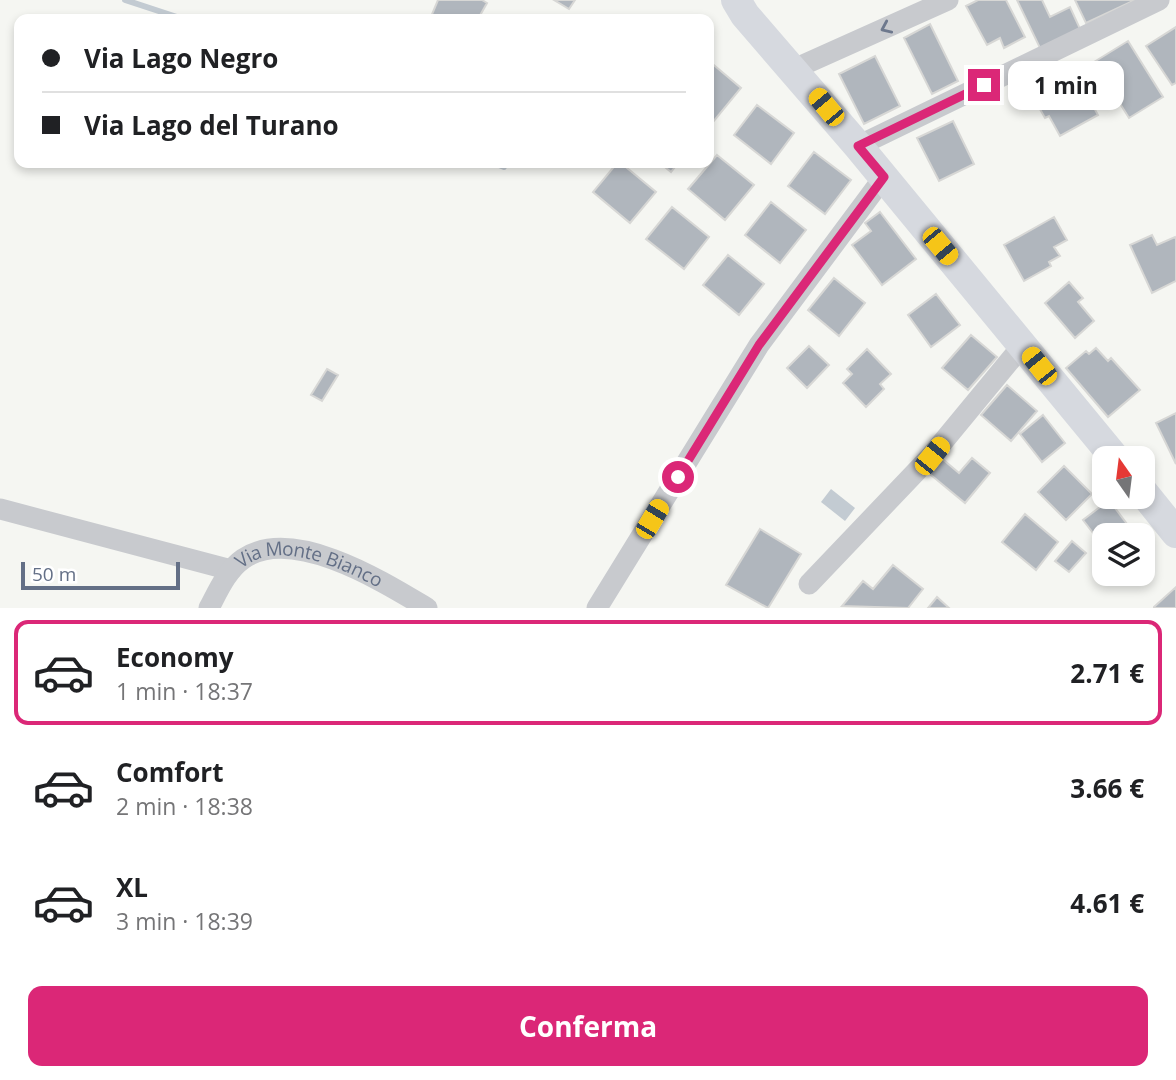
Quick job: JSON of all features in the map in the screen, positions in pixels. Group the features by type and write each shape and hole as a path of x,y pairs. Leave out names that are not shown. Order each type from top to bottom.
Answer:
{"street":[{"path":"793,69 948,0"},
{"path":"858,146 1159,1"},
{"path":"733,2 884,177 1105,446"},
{"path":"597,607 759,345 884,177"},
{"path":"809,584 932,456 1022,345"},
{"path":"1155,507 1176,533"},
{"path":"0,509 231,570"},
{"name":"Via Monte Bianco","path":"209,607 231,570 243,559 267,548 296,549 350,568 427,607"}],"shaded area":[{"path":"831,489 855,508 845,521 821,502"}],"building":[{"path":"438,0 482,0 487,3 481,14 432,14"},
{"path":"554,0 575,0 569,9"},
{"path":"978,0 1006,0 1025,37 1004,48 1000,38 987,45 966,6"},
{"path":"1017,0 1042,0 1050,17 1070,7 1081,31 1041,50"},
{"path":"1075,0 1135,0 1086,23"},
{"path":"930,24 958,81 932,94 904,38"},
{"path":"1176,27 1176,83 1172,85 1146,46"},
{"path":"1128,41 1163,97 1129,118 1094,62"},
{"path":"875,56 900,106 864,124 839,74"},
{"path":"1070,64 1098,115 1060,136 1049,116 1045,118 1028,88"},
{"path":"714,65 741,88 714,121"},
{"path":"757,105 794,133 771,164 734,135"},
{"path":"953,121 974,164 939,181 917,138"},
{"path":"814,152 851,180 825,214 788,186"},
{"path":"717,155 754,185 725,220 688,189 706,168 714,168 714,159"},
{"path":"613,168 627,168 656,192 630,223 593,192"},
{"path":"771,202 806,230 780,263 745,235"},
{"path":"672,207 709,237 684,269 646,239"},
{"path":"880,212 916,259 882,285 852,245 871,231 865,223"},
{"path":"1054,217 1067,240 1054,247 1060,256 1049,262 1051,266 1024,281 1004,245"},
{"path":"1152,235 1157,245 1175,237 1176,281 1152,293 1130,245"},
{"path":"728,255 764,284 739,315 703,285"},
{"path":"834,278 865,303 839,336 808,310"},
{"path":"1069,282 1083,298 1078,302 1094,321 1075,338 1045,303"},
{"path":"936,294 960,325 931,347 908,315"},
{"path":"971,335 997,357 968,390 942,368"},
{"path":"809,346 829,365 807,388 787,368"},
{"path":"1096,348 1108,361 1111,358 1140,390 1108,417 1066,368 1086,351 1089,354"},
{"path":"867,349 891,374 880,384 884,389 866,407 843,383 852,374 847,369"},
{"path":"327,369 338,375 322,401 311,395"},
{"path":"1007,385 1037,411 1011,441 981,415"},
{"path":"1176,413 1176,464 1156,423"},
{"path":"1043,415 1065,443 1042,462 1020,434"},
{"path":"939,456 959,473 972,458 990,473 965,503 926,471"},
{"path":"1064,466 1092,494 1066,520 1038,492"},
{"path":"1097,509 1116,509 1126,523 1092,523 1092,532 1083,520"},
{"path":"1025,514 1058,542 1036,570 1002,542"},
{"path":"760,529 801,554 768,608 726,585"},
{"path":"1072,541 1086,553 1069,572 1055,561"},
{"path":"893,565 923,589 908,608 842,606 863,581 873,589"},
{"path":"1176,587 1176,608 1154,608 1154,607"},
{"path":"937,597 949,608 928,608"}],"waterway":[{"path":"125,0 168,14"}],"route":[{"path":"678,477 759,345 884,177 858,146 984,85"}]}
